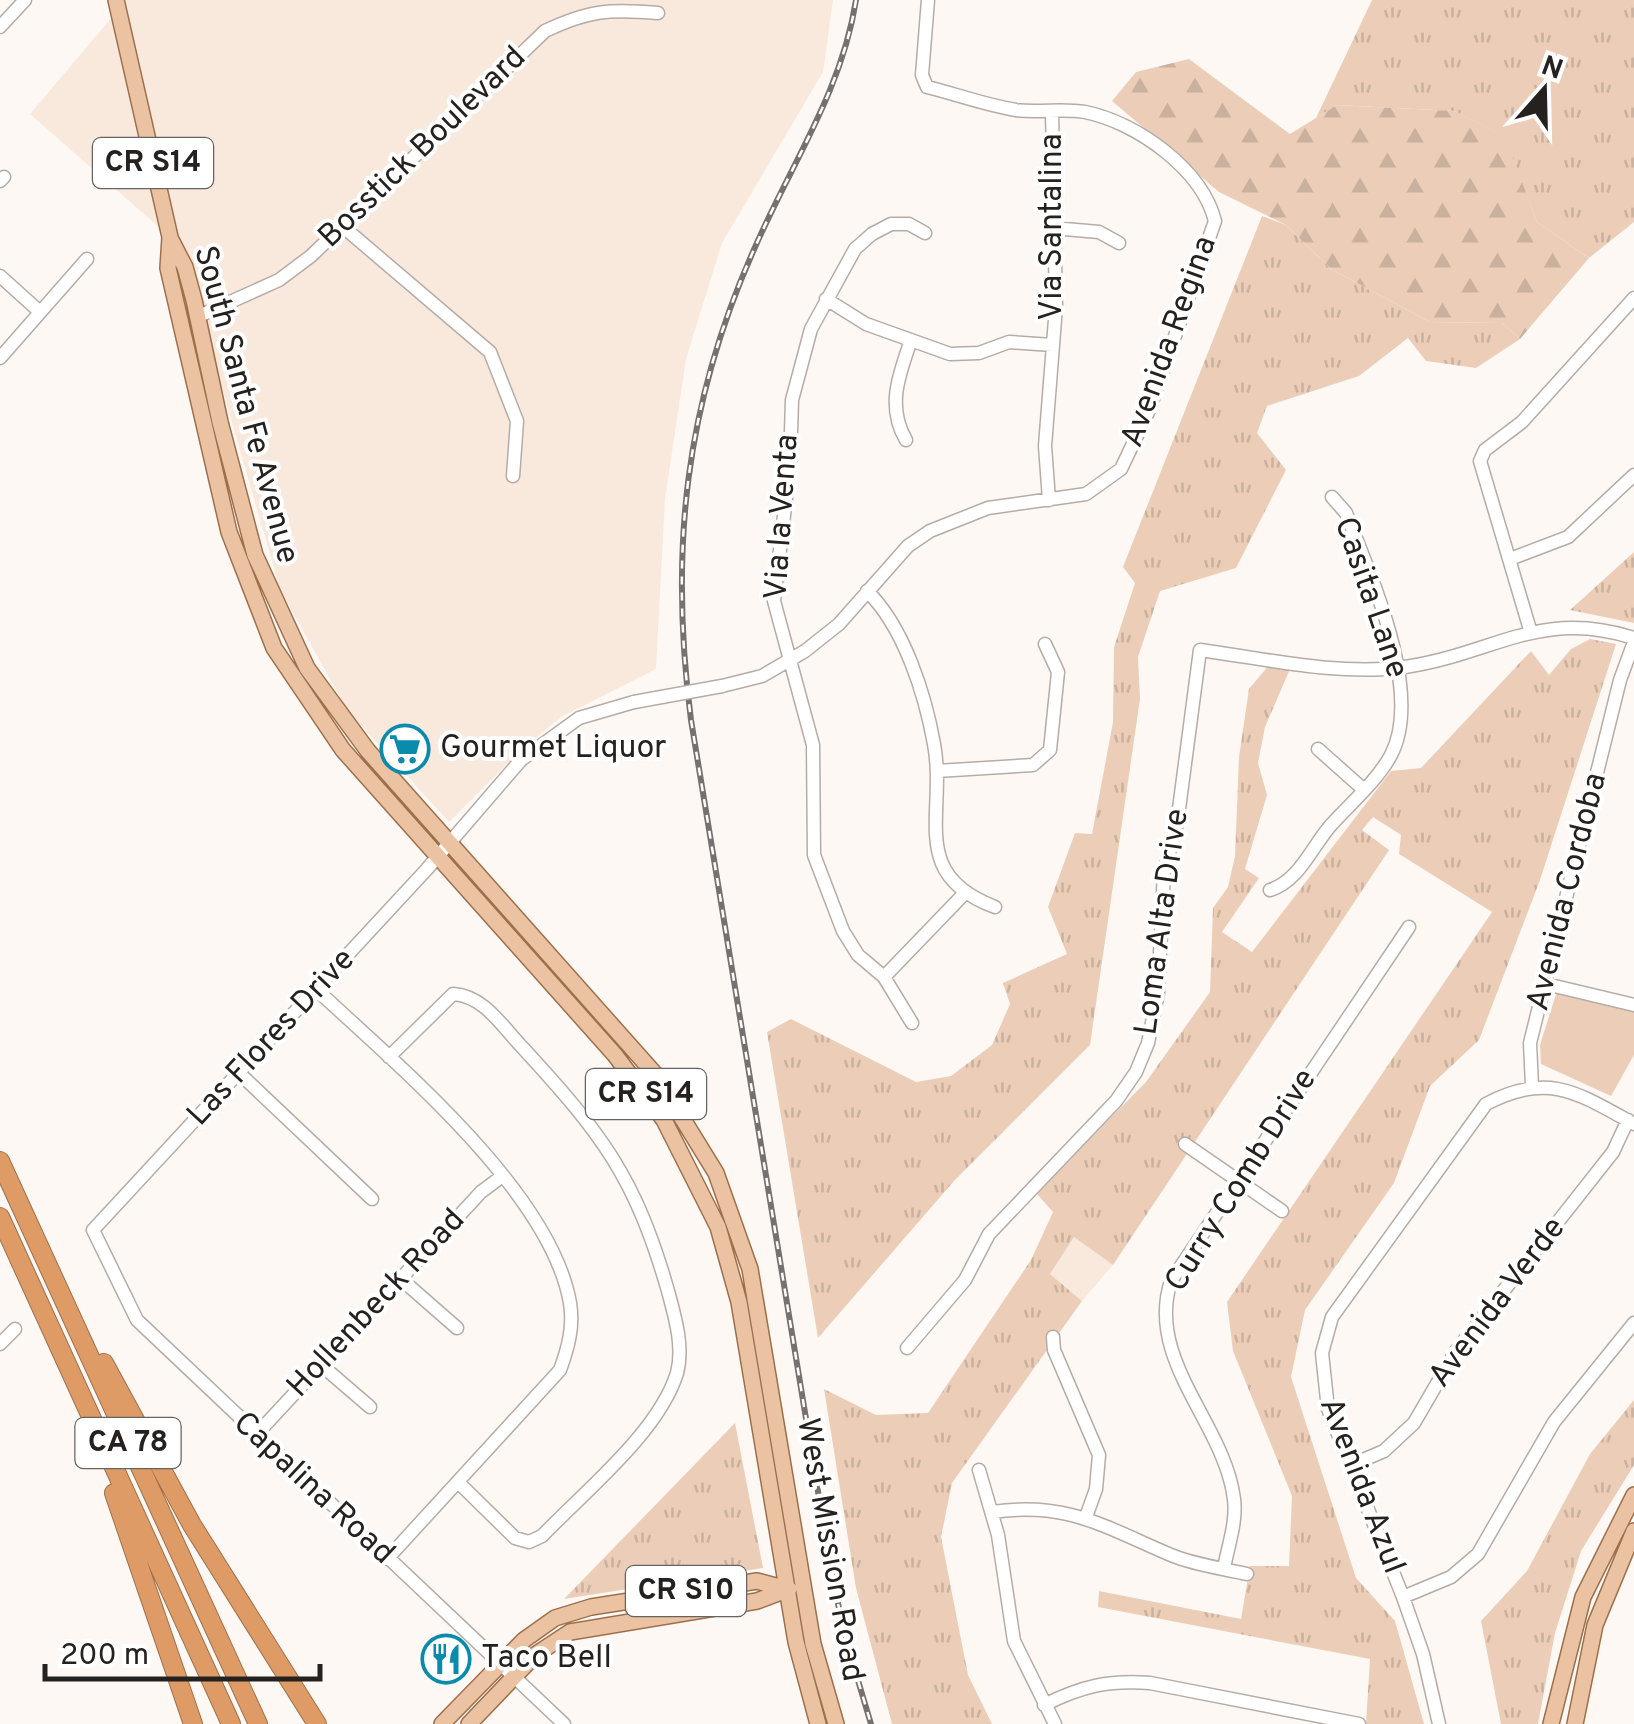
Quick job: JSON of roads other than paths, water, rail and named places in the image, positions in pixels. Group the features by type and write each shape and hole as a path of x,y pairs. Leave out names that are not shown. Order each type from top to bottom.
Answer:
{"highway":[{"name":"CA 78","path":"0,1160 258,1724"},
{"name":"CA 78","path":"0,1217 231,1724"},
{"path":"41,1248 192,1525 317,1724"},
{"path":"112,1462 114,1494 193,1724"}],"main road":[{"name":"South Santa Fe Avenue","path":"116,0 170,237 185,267 255,555 288,633 344,723 629,1043 688,1122 716,1173 738,1228 771,1385"},
{"name":"South Santa Fe Avenue","path":"170,237 168,268 188,356 229,532 256,610 319,719 615,1056 685,1154 730,1264 753,1386"},
{"name":"West Mission Road","path":"771,1385 795,1588 836,1724"},
{"name":"West Mission Road","path":"753,1386 795,1588 818,1724"},
{"path":"1551,1724 1583,1597 1634,1495"},
{"path":"1575,1724 1595,1624 1634,1530"},
{"name":"CR S10","path":"442,1724 500,1664 555,1618 591,1607 757,1581 795,1588"},
{"name":"CR S10","path":"469,1724 551,1642 587,1627 757,1601 795,1588"}],"street":[{"path":"0,27 24,0"},
{"name":"Via Santalina","path":"928,0 922,75 926,86 992,105 1052,111 1056,307 1045,446 1049,500"},
{"name":"Bosstick Boulevard","path":"197,317 279,280 311,256 545,31 583,13 610,9 658,13"},
{"name":"Avenida Regina","path":"722,686 762,676 790,661 839,624 908,546 930,531 988,508 1086,494 1104,484 1133,452 1214,221 1210,203 1197,186 1127,126 1080,112 1052,111"},
{"name":"Via la Venta","path":"912,1022 884,977 858,955 843,931 814,855 813,746 774,601 790,464 788,428 798,368 826,299 856,249 872,234 891,224 909,224 925,233"},
{"path":"341,225 490,352 516,422 513,476"},
{"path":"1054,228 1099,232 1119,243"},
{"path":"0,358 87,259"},
{"path":"0,276 40,312"},
{"path":"1532,633 1480,462 1485,450 1522,422 1634,298"},
{"path":"826,299 866,324 910,343 950,354 979,354 1009,342 1052,344"},
{"path":"906,440 894,420 900,371 910,343"},
{"path":"1510,560 1568,537 1634,476"},
{"name":"Casita Lane","path":"1270,890 1288,885 1320,838 1389,759 1398,738 1402,711 1398,667 1346,513 1332,497"},
{"path":"867,591 887,611 927,718 937,770 936,850 963,895 995,907"},
{"path":"1398,667 1568,625 1589,626 1634,640"},
{"name":"Avenida Cordoba","path":"1532,1086 1530,1043 1620,680 1634,640"},
{"path":"937,770 1033,765 1044,759 1050,750 1058,672 1045,644"},
{"name":"Loma Alta Drive","path":"906,1348 965,1280 989,1234 1116,1102 1142,1058 1158,993 1164,872 1177,824 1200,650 1362,670 1398,667"},
{"name":"Las Flores Drive","path":"92,1230 438,858 521,760 578,718 634,702 722,686"},
{"path":"1318,748 1363,789"},
{"path":"884,977 963,895"},
{"name":"Curry Comb Drive","path":"1224,1568 1234,1498 1169,1342 1164,1313 1171,1281 1409,926"},
{"path":"1546,984 1634,1004"},
{"path":"317,990 457,1118 546,1242 570,1304 570,1340 560,1370 387,1560"},
{"path":"389,1057 453,994 478,1000 569,1098 618,1161 648,1221 675,1317 678,1369 667,1399 542,1536 529,1542 515,1538 460,1484"},
{"path":"238,1072 372,1198"},
{"path":"1532,1086 1580,1094 1631,1122"},
{"name":"Avenida Azul","path":"1439,1724 1423,1654 1404,1597 1322,1386 1322,1353 1332,1318 1486,1104 1532,1086"},
{"name":"Avenida Verde","path":"1351,1465 1384,1450 1414,1423 1456,1351 1613,1152 1631,1122"},
{"path":"1185,1144 1282,1211"},
{"name":"Hollenbeck Road","path":"256,1436 481,1192 501,1177"},
{"name":"Capalina Road","path":"92,1230 136,1320 564,1724"},
{"path":"401,1279 458,1328"},
{"path":"1404,1597 1451,1577 1478,1554 1554,1422 1634,1323"},
{"path":"0,1344 15,1329"},
{"path":"1053,1337 1054,1350 1099,1455 1096,1489 1086,1517"},
{"path":"320,1364 370,1407"},
{"path":"979,1470 992,1512 1011,1632 1054,1724"},
{"path":"992,1512 1042,1507 1086,1517 1174,1556 1247,1574"},
{"path":"1044,1705 1085,1684 1116,1680 1291,1717 1356,1722"}],"railway":[{"path":"856,0 840,65 756,245 713,362 698,419 689,478 682,596 691,720 824,1528 843,1630 871,1724"}],"place":[{"name":"Gourmet Liquor","path":"405,749"},
{"name":"Taco Bell","path":"446,1659"}]}
